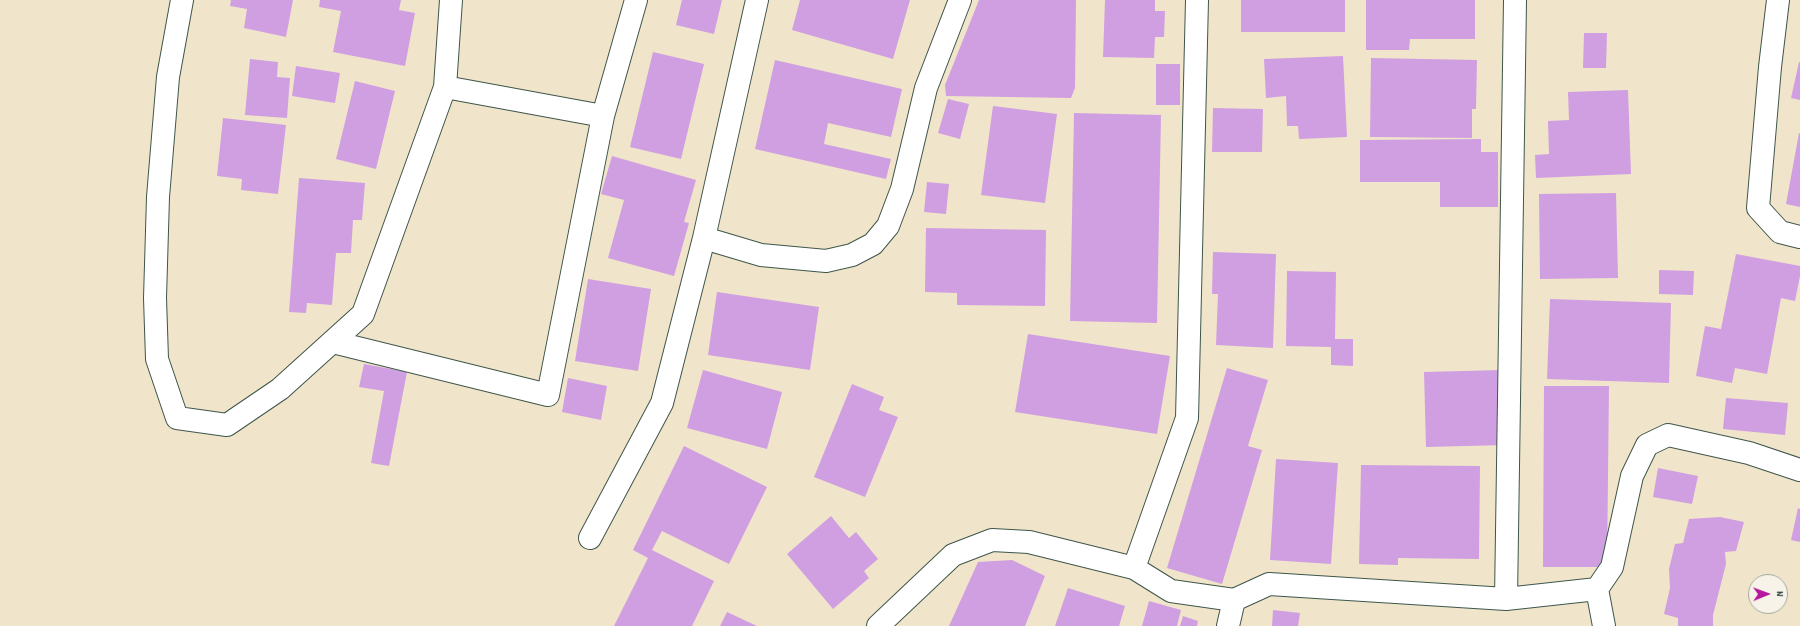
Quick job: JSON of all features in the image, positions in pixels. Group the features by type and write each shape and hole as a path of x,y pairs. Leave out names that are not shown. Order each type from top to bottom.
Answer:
{"street":[{"path":"182,0 168,85 158,198 155,298 157,359 177,418 227,425 280,389 363,314 445,87 451,0"},
{"path":"333,342 548,395 604,116 636,0"},
{"path":"590,538 662,403 704,238 757,0"},
{"path":"704,238 761,255 826,261 852,255 873,244 888,226 902,189 926,88 960,0"},
{"path":"1134,568 1187,418 1197,0"},
{"path":"1506,599 1515,0"},
{"path":"1778,0 1770,67 1758,208 1780,232 1800,237"},
{"path":"445,87 604,116"},
{"path":"1604,626 1597,589 1612,567 1632,476 1647,445 1668,435 1749,453 1800,470"},
{"path":"878,626 953,556 992,540 1029,542 1134,568 1171,591 1234,600 1269,584 1506,599 1597,589"},
{"path":"1228,626 1234,600"}],"building":[{"path":"231,0 293,0 286,37 244,28 247,9 230,6"},
{"path":"320,0 401,0 399,10 415,13 405,66 333,52 341,11 319,7"},
{"path":"682,0 722,0 714,34 676,25"},
{"path":"800,0 910,0 893,59 792,30"},
{"path":"979,0 1076,0 1075,88 1071,98 946,96 945,85"},
{"path":"1105,0 1155,0 1155,11 1165,11 1164,37 1155,37 1154,58 1103,57"},
{"path":"1241,0 1345,0 1345,32 1241,32"},
{"path":"1366,0 1475,0 1475,39 1410,39 1409,50 1366,50"},
{"path":"1584,33 1607,33 1606,68 1583,68"},
{"path":"653,52 704,64 681,159 630,147"},
{"path":"1343,56 1347,137 1299,139 1298,126 1287,126 1286,96 1266,98 1264,59"},
{"path":"1371,58 1477,60 1476,109 1472,109 1472,138 1370,137"},
{"path":"250,59 278,62 277,77 290,78 287,118 245,115"},
{"path":"775,60 902,89 891,137 828,123 824,144 891,159 886,179 755,149"},
{"path":"1800,62 1800,100 1791,98"},
{"path":"1156,64 1180,64 1180,105 1156,105"},
{"path":"296,66 340,73 335,103 292,96"},
{"path":"355,81 395,91 376,169 336,159"},
{"path":"1628,90 1631,174 1536,178 1535,155 1549,154 1548,121 1569,120 1568,92"},
{"path":"948,99 969,104 960,139 938,133"},
{"path":"993,106 1057,114 1045,203 981,195"},
{"path":"1213,108 1263,109 1262,152 1212,152"},
{"path":"1074,113 1161,115 1157,323 1070,321"},
{"path":"223,118 286,125 278,194 241,190 242,179 217,176"},
{"path":"1800,133 1800,207 1786,204"},
{"path":"1481,139 1481,152 1498,152 1498,207 1440,207 1440,182 1360,182 1360,140"},
{"path":"612,156 696,180 684,222 689,223 674,276 608,258 624,200 601,194"},
{"path":"299,178 365,183 362,220 353,220 351,253 336,253 332,305 307,303 306,313 289,312"},
{"path":"927,182 949,184 946,214 924,212"},
{"path":"1616,193 1618,278 1540,279 1539,194"},
{"path":"926,228 1046,230 1045,306 957,305 957,293 925,292"},
{"path":"1213,252 1276,254 1273,348 1216,345 1218,294 1212,294"},
{"path":"1736,254 1800,266 1800,276 1795,301 1781,298 1767,374 1735,368 1732,383 1696,376 1705,326 1721,329"},
{"path":"1659,270 1694,271 1693,295 1659,294"},
{"path":"1287,271 1336,272 1335,339 1353,339 1353,366 1331,365 1331,347 1286,346"},
{"path":"588,279 651,289 638,371 575,361"},
{"path":"717,292 819,307 810,370 708,355"},
{"path":"1550,299 1671,303 1669,383 1547,379"},
{"path":"1028,334 1170,356 1157,434 1015,412"},
{"path":"364,364 407,372 389,466 371,463 384,391 359,387"},
{"path":"1227,368 1268,380 1248,446 1262,450 1222,584 1167,568"},
{"path":"703,370 782,392 767,449 687,428"},
{"path":"1502,370 1505,445 1426,447 1424,372"},
{"path":"568,378 607,386 601,420 562,412"},
{"path":"852,384 884,397 879,410 898,417 865,497 814,477"},
{"path":"1544,386 1609,386 1607,567 1543,567"},
{"path":"1726,398 1788,403 1785,435 1723,429"},
{"path":"684,446 767,487 729,564 662,531 652,550 714,581 692,626 614,626 648,558 633,550"},
{"path":"1276,459 1338,463 1331,564 1270,560"},
{"path":"1361,465 1480,466 1479,559 1398,558 1398,565 1359,564"},
{"path":"1658,468 1698,476 1692,504 1653,497"},
{"path":"1798,508 1800,509 1800,542 1791,540"},
{"path":"831,516 849,538 856,532 878,559 864,571 869,578 833,609 787,554"},
{"path":"1720,517 1744,522 1736,551 1725,552 1726,564 1713,615 1713,626 1678,626 1678,618 1664,614 1670,588 1669,569 1675,544 1683,543 1689,519"},
{"path":"1012,560 1045,576 1025,626 949,626 978,562"},
{"path":"1068,588 1125,606 1119,626 1055,626"},
{"path":"1149,601 1181,610 1177,626 1142,626"},
{"path":"1273,610 1300,613 1298,626 1272,626"},
{"path":"727,612 757,626 720,626"},
{"path":"1183,616 1198,621 1197,626 1180,626"}]}
